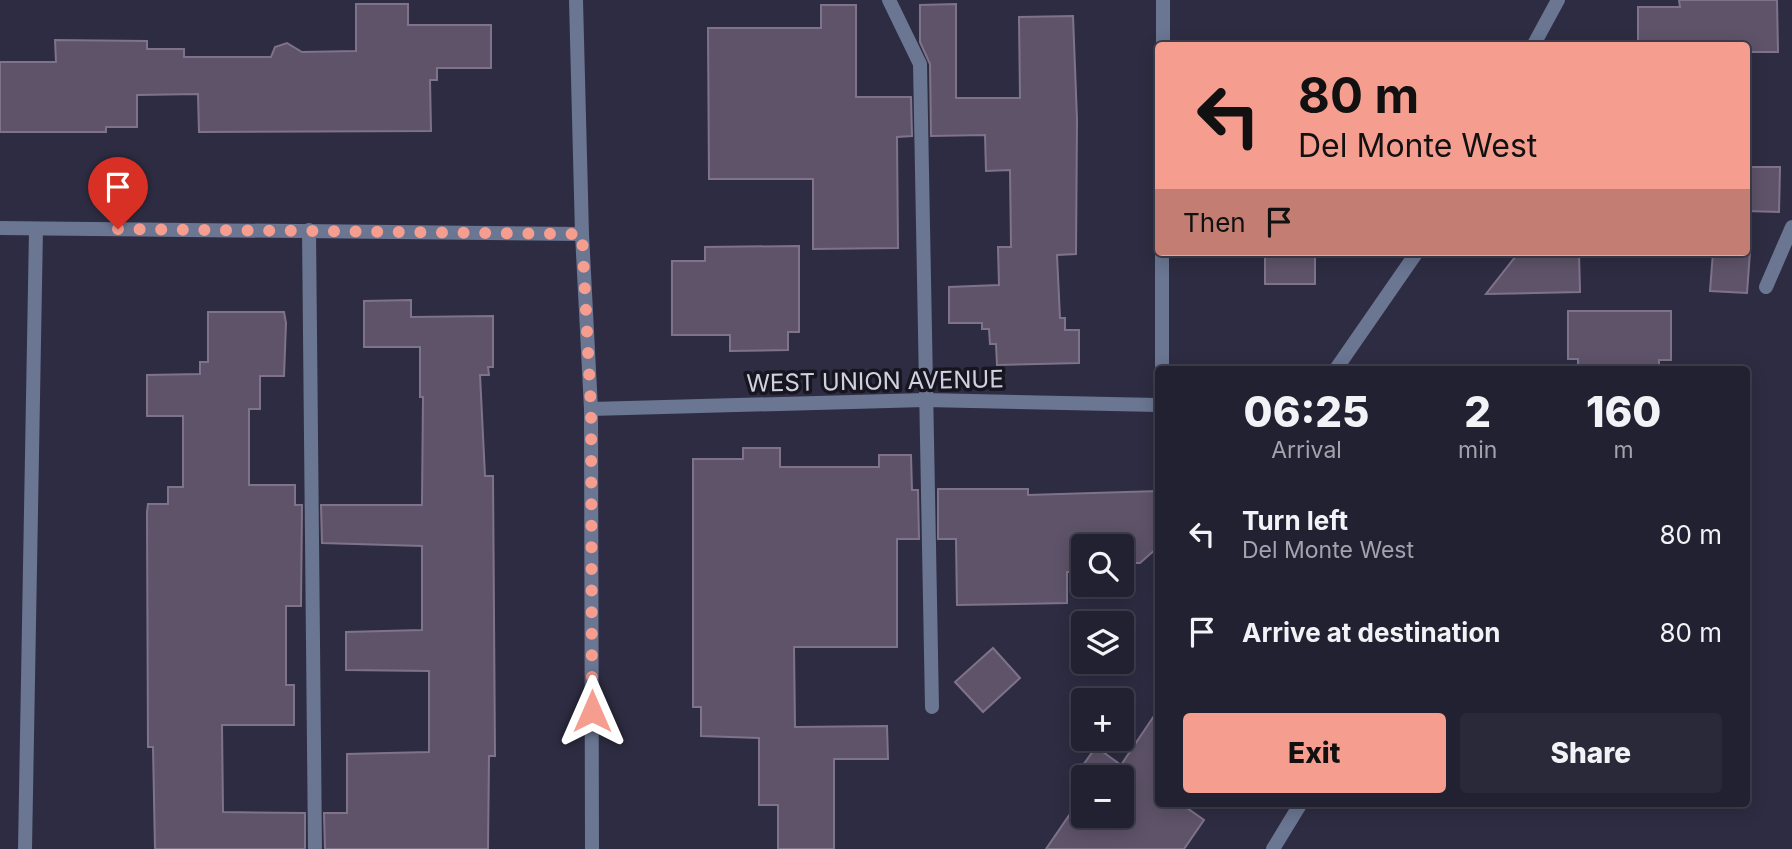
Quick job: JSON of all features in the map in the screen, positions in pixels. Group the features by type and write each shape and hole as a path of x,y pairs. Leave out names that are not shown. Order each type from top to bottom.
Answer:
{"street":[{"path":"576,0 582,234 591,409 592,849"},
{"path":"888,0 920,64 932,707"},
{"path":"1163,0 1163,42"},
{"path":"1535,42 1558,0"},
{"path":"1766,287 1792,227"},
{"path":"0,228 582,234"},
{"path":"25,849 36,229"},
{"path":"309,230 315,849"},
{"path":"1162,256 1162,366"},
{"path":"1338,366 1414,256"},
{"name":"WEST UNION AVENUE","path":"591,409 925,400 1155,405"},
{"path":"1273,849 1299,807"}],"building":[{"path":"1679,0 1777,0 1778,52 1750,52 1750,42 1638,42 1638,7 1680,7"},
{"path":"356,4 408,4 408,25 491,25 491,68 437,68 437,80 430,80 431,131 199,132 198,94 137,95 137,127 106,127 106,132 0,132 0,62 56,62 55,40 147,41 147,49 184,49 184,57 271,57 275,47 287,43 302,52 356,51"},
{"path":"956,4 956,98 1020,98 1019,17 1073,16 1077,119 1076,254 1057,255 1060,318 1065,318 1065,330 1079,330 1079,363 997,365 996,344 990,344 989,329 982,329 982,323 949,323 949,287 999,285 998,247 1011,247 1010,170 986,171 985,135 931,136 930,64 920,42 920,5"},
{"path":"821,5 856,5 856,97 911,97 912,136 897,137 898,248 813,249 813,179 709,179 708,28 821,28"},
{"path":"1750,167 1780,167 1779,212 1750,211"},
{"path":"799,246 799,332 788,332 788,350 730,351 730,335 672,335 672,261 705,261 705,247"},
{"path":"1265,256 1315,256 1315,284 1265,284"},
{"path":"1516,256 1579,256 1580,292 1486,294"},
{"path":"1713,256 1750,256 1747,293 1710,291"},
{"path":"411,300 411,317 493,316 493,367 488,367 489,375 480,375 485,476 493,476 495,756 489,756 488,849 325,849 324,813 347,813 347,754 429,752 429,671 346,670 346,632 422,630 422,546 322,543 321,505 422,505 423,397 420,397 420,347 364,347 364,301"},
{"path":"1568,311 1671,311 1671,360 1659,360 1659,366 1578,366 1578,359 1568,359"},
{"path":"208,312 284,312 286,323 284,376 260,376 260,409 249,409 249,485 295,485 295,505 302,505 301,606 286,606 286,685 294,685 294,725 222,725 223,812 305,813 305,849 155,849 153,747 148,747 147,512 148,504 168,504 168,487 183,487 183,416 147,416 147,375 200,374 200,362 208,362"},
{"path":"743,448 780,448 780,467 879,467 879,455 911,455 912,490 918,490 919,539 897,539 897,647 794,647 795,727 887,726 888,759 834,759 834,849 778,849 778,805 759,805 759,738 701,736 701,707 693,707 693,459 743,459"},
{"path":"938,489 1028,489 1028,495 1155,491 1155,550 1140,563 1134,563 1134,534 1071,534 1071,572 1067,572 1067,603 957,605 956,539 938,539"},
{"path":"993,648 1020,678 983,712 955,682"},
{"path":"1155,714 1155,807 1186,807 1204,820 1184,849 1046,849 1071,813 1071,828 1134,828 1134,765 1121,765 1130,751 1134,751 1134,746"},
{"path":"1093,751 1102,751 1121,765 1083,765"}],"route":[{"path":"118,229 582,234 591,409 592,711"}]}
